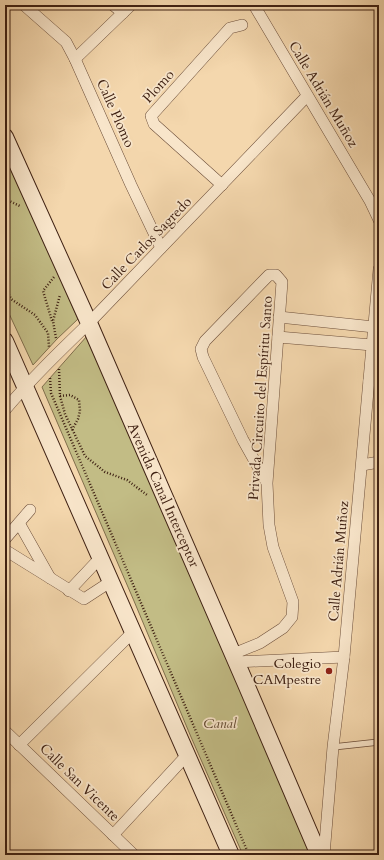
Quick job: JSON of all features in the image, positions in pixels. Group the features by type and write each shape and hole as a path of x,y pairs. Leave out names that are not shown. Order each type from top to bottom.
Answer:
{"street":[{"name":"Calle Plomo","path":"24,5 66,42 75,58 161,248"},
{"path":"113,5 123,13"},
{"path":"75,58 131,5"},
{"name":"Calle Adrián Muñoz","path":"254,5 370,201 379,220"},
{"name":"Plomo","path":"222,185 154,124 151,116 230,28 242,25"},
{"name":"Calle Carlos Sagredo","path":"5,410 49,361 89,323 307,96"},
{"name":"Avenida Canal Interceptor","path":"5,137 89,323 319,855"},
{"name":"Calle Adrián Muñoz","path":"324,855 333,747 344,656 362,465 374,380 372,344 379,269"},
{"name":"Privada Circuito del Espíritu Santo","path":"235,658 278,632 292,617 293,602 273,547 269,525 267,484 282,282 276,275 268,275 205,341 201,349 203,357 242,440 267,484"},
{"path":"279,317 374,327"},
{"path":"278,337 372,344"},
{"path":"5,341 231,855"},
{"path":"362,465 379,462"},
{"path":"5,539 30,510"},
{"path":"19,523 51,579"},
{"path":"5,550 84,600 110,582"},
{"path":"70,591 100,558"},
{"path":"19,745 133,632"},
{"path":"235,658 344,656"},
{"name":"Calle San Vicente","path":"5,731 134,855"},
{"path":"113,835 187,755"}],"lane":[{"path":"333,747 379,742"}],"path":[{"path":"5,199 20,206"},
{"path":"17,199 23,212"},
{"path":"57,281 54,276 43,291 57,339 60,396 65,414 85,456 105,472 126,480 146,494 150,501"},
{"path":"5,286 11,299 35,315 48,333 51,393 249,855"},
{"path":"53,321 62,291"},
{"path":"60,396 70,395 79,400 80,410 78,419 72,430"}],"green space":[{"path":"5,152 78,319 33,365 5,305"},
{"name":"Canal","path":"87,336 313,855 243,855 191,737 42,387"}],"place":[{"name":"Colegio CAMpestre","path":"329,671"}]}
